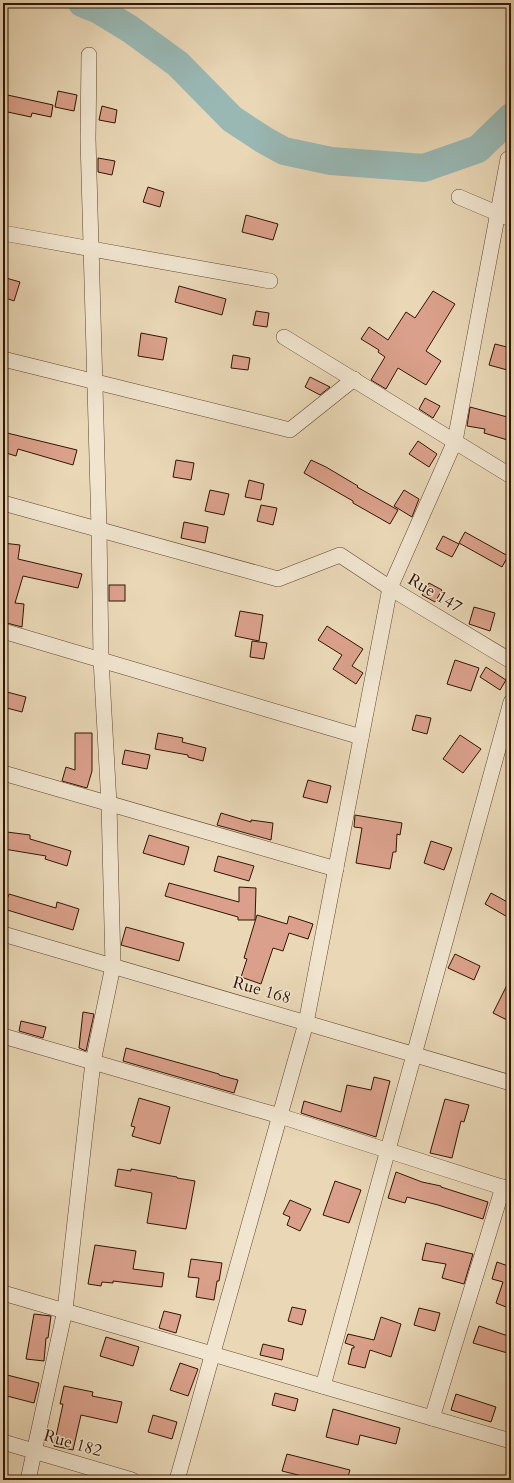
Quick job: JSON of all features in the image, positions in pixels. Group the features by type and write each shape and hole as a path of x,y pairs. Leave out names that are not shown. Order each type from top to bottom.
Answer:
{"street":[{"path":"28,1480 65,1310 93,1062 112,966 109,804 101,659 99,530 88,139 89,55"},
{"path":"177,1480 306,1023 390,588 455,441 505,216 508,159"},
{"path":"459,197 505,216"},
{"path":"3,233 270,281"},
{"path":"284,337 511,476"},
{"path":"3,359 290,430 354,379"},
{"path":"3,503 99,530"},
{"name":"Rue 147","path":"99,530 278,578 340,555 390,588 511,661"},
{"path":"3,631 361,737"},
{"path":"323,1386 511,702"},
{"path":"3,773 336,869"},
{"name":"Rue 168","path":"3,934 511,1083"},
{"path":"3,1036 280,1116 507,1188 432,1418"},
{"path":"3,1293 511,1440"},
{"name":"Rue 182","path":"3,1442 132,1480"}],"building":[{"path":"58,91 77,95 74,111 55,107"},
{"path":"3,94 53,105 51,117 32,113 31,117 3,111"},
{"path":"102,106 117,110 115,123 99,120"},
{"path":"98,158 115,161 112,175 98,172"},
{"path":"148,187 164,192 160,207 143,202"},
{"path":"246,215 278,224 273,240 242,232"},
{"path":"6,278 20,282 14,301 3,297 3,288"},
{"path":"179,286 226,299 222,315 175,302"},
{"path":"433,291 455,304 426,351 441,361 426,385 398,368 386,389 371,380 385,357 378,352 379,350 361,339 369,327 388,340 406,312 415,318"},
{"path":"256,311 269,313 267,327 253,325"},
{"path":"141,333 167,338 163,360 138,356"},
{"path":"495,344 511,348 511,371 489,365"},
{"path":"233,355 250,358 248,370 231,368"},
{"path":"310,377 330,387 320,395 305,387"},
{"path":"425,398 440,406 433,418 419,409"},
{"path":"470,407 511,418 511,441 484,433 485,429 467,426"},
{"path":"3,432 77,450 73,465 18,449 16,456 3,452"},
{"path":"418,441 437,454 429,467 409,454"},
{"path":"176,460 194,463 191,480 173,477"},
{"path":"311,460 326,467 358,486 357,487 398,510 390,524 304,473"},
{"path":"249,480 264,484 261,500 245,497"},
{"path":"210,490 229,494 224,515 205,511"},
{"path":"404,490 419,499 412,517 394,506"},
{"path":"261,505 277,508 273,525 257,521"},
{"path":"184,522 208,527 205,543 181,538"},
{"path":"465,532 508,556 502,567 459,543"},
{"path":"443,536 459,544 452,557 436,549"},
{"path":"3,543 20,545 18,559 82,574 78,588 23,576 15,603 24,604 22,627 3,622"},
{"path":"429,583 442,590 435,602 422,595"},
{"path":"109,585 125,585 125,601 109,601"},
{"path":"474,607 495,613 490,631 469,624"},
{"path":"240,611 263,615 259,641 235,636"},
{"path":"327,626 363,649 352,666 363,673 356,684 333,669 342,655 318,640"},
{"path":"252,641 267,643 264,659 250,657"},
{"path":"455,660 479,668 471,691 447,684"},
{"path":"486,667 506,680 500,690 480,677"},
{"path":"3,691 26,697 22,712 3,707"},
{"path":"416,715 431,718 427,734 412,730"},
{"path":"75,733 92,733 92,771 87,788 62,781 66,767 75,770"},
{"path":"158,733 183,738 182,742 206,748 203,761 188,757 188,755 155,749"},
{"path":"460,735 481,749 463,773 443,759"},
{"path":"125,750 150,755 147,769 122,764"},
{"path":"308,780 331,786 327,803 303,797"},
{"path":"221,813 251,822 251,820 273,823 271,840 217,825"},
{"path":"355,815 402,823 400,835 397,834 396,852 393,852 390,869 356,863 362,828 354,827"},
{"path":"7,832 30,835 30,839 71,851 67,866 45,859 46,856 4,849"},
{"path":"149,835 189,847 184,865 143,853"},
{"path":"431,841 452,848 444,870 424,863"},
{"path":"218,856 254,866 249,881 214,871"},
{"path":"169,883 239,902 239,887 256,888 255,920 238,920 238,917 165,896"},
{"path":"491,893 511,904 511,919 485,904"},
{"path":"9,894 56,908 57,902 79,909 73,930 4,909"},
{"path":"257,915 287,924 289,916 313,924 308,939 289,933 283,951 273,948 261,984 241,977 247,959 244,958"},
{"path":"126,927 184,943 179,961 121,945"},
{"path":"455,954 480,966 474,980 448,968"},
{"path":"511,977 511,1022 493,1013"},
{"path":"83,1012 94,1014 86,1051 79,1048"},
{"path":"21,1021 46,1027 43,1038 19,1031"},
{"path":"126,1048 238,1080 234,1093 123,1061"},
{"path":"374,1077 390,1081 376,1137 301,1113 304,1101 341,1112 347,1085 371,1090"},
{"path":"139,1098 170,1107 160,1144 132,1136 135,1127 131,1126"},
{"path":"445,1099 469,1105 464,1122 461,1121 452,1158 430,1153"},
{"path":"118,1169 131,1171 131,1169 195,1181 186,1229 147,1223 152,1193 115,1186"},
{"path":"396,1172 422,1182 441,1186 488,1202 483,1219 407,1197 405,1203 388,1198"},
{"path":"335,1181 361,1190 349,1223 323,1215"},
{"path":"290,1200 311,1209 300,1231 287,1225 290,1217 283,1214"},
{"path":"426,1243 473,1254 464,1284 442,1278 446,1264 422,1260"},
{"path":"95,1245 136,1251 133,1269 164,1273 162,1287 113,1281 113,1283 102,1282 101,1286 88,1284"},
{"path":"191,1259 222,1263 214,1300 196,1297 199,1278 188,1277"},
{"path":"497,1262 508,1266 511,1264 511,1309 496,1303 503,1282 492,1279"},
{"path":"292,1307 306,1310 302,1325 288,1321"},
{"path":"419,1308 440,1313 435,1331 414,1325"},
{"path":"164,1311 181,1315 176,1333 159,1328"},
{"path":"34,1314 51,1316 48,1338 46,1338 44,1361 26,1359"},
{"path":"381,1317 401,1324 391,1357 370,1350 365,1368 348,1364 352,1348 354,1348 354,1346 345,1343 348,1334 374,1340"},
{"path":"479,1326 511,1337 511,1354 473,1343"},
{"path":"106,1337 139,1347 133,1366 100,1356"},
{"path":"263,1344 284,1349 282,1360 260,1355"},
{"path":"180,1363 198,1369 188,1396 170,1390"},
{"path":"3,1374 39,1383 34,1403 3,1395"},
{"path":"64,1386 93,1392 92,1396 122,1402 117,1423 81,1415 73,1450 54,1446 63,1404 60,1404"},
{"path":"275,1393 298,1399 295,1411 272,1405"},
{"path":"456,1394 496,1407 491,1422 451,1410"},
{"path":"333,1409 400,1428 396,1444 360,1435 358,1445 326,1437"},
{"path":"153,1415 177,1422 172,1439 148,1432"},
{"path":"287,1454 350,1470 347,1480 318,1480 282,1471"}],"waterway":[{"path":"82,3 99,10 130,29 178,64 232,119 284,151 331,161 424,168 478,149 511,117"}]}
